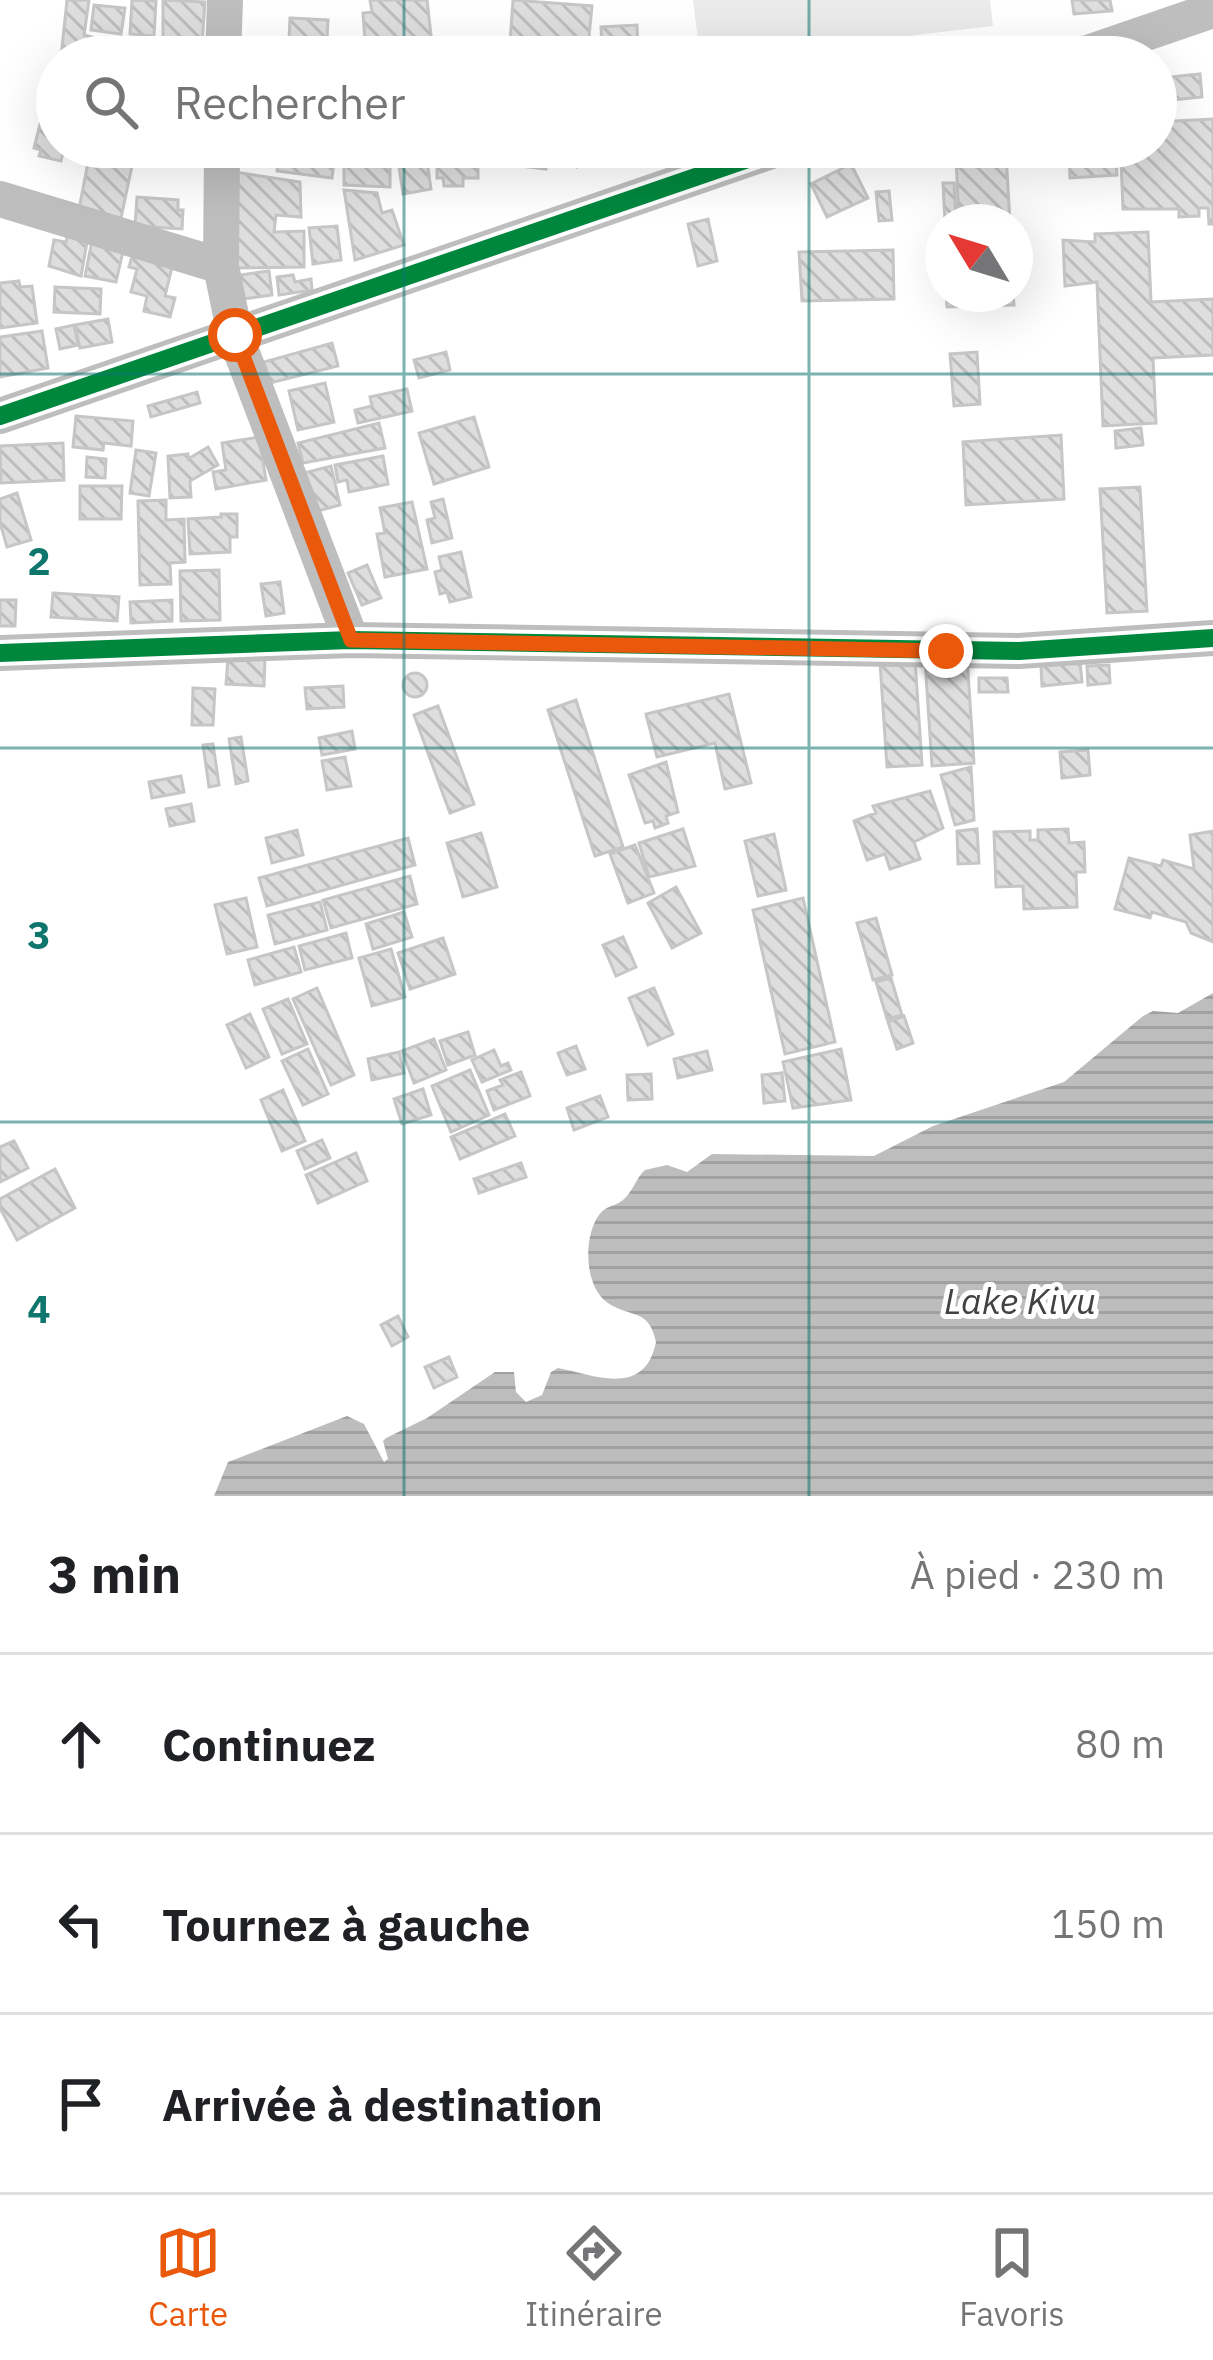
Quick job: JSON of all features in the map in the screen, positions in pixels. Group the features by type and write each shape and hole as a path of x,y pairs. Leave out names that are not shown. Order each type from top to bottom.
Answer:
{"street":[{"path":"224,36 225,0"},
{"path":"1137,36 1213,10"},
{"path":"222,168 221,266 235,335 351,640"},
{"path":"0,416 713,168"},
{"path":"0,199 221,266"},
{"path":"0,653 351,640 1001,651 1213,638"}],"shaded area":[{"path":"693,0 990,0 993,26 908,36 697,36"}],"water":[{"name":"Lake Kivu","path":"1213,993 1213,1496 214,1496 228,1462 347,1416 364,1424 384,1462 388,1459 386,1438 427,1418 495,1372 514,1372 516,1392 526,1402 542,1395 551,1372 558,1368 616,1379 641,1371 656,1342 653,1331 644,1318 600,1296 590,1274 588,1248 599,1215 626,1197 645,1170 667,1165 687,1172 712,1154 874,1156 933,1126 1064,1082 1143,1016 1153,1011 1178,1013"}],"building":[{"path":"67,0 89,0 84,35 88,36 63,36"},
{"path":"132,0 156,1 154,36 130,34"},
{"path":"163,0 205,2 203,36 163,36"},
{"path":"370,0 427,0 431,36 365,36 363,13 372,12"},
{"path":"513,0 592,6 589,36 510,36"},
{"path":"1072,0 1110,0 1112,11 1074,14"},
{"path":"94,5 125,8 121,34 91,30"},
{"path":"290,18 328,20 327,36 289,36"},
{"path":"637,25 637,36 601,36 601,27"},
{"path":"1200,74 1202,97 1177,100 1177,76"},
{"path":"1213,119 1213,224 1209,224 1208,208 1199,208 1199,216 1179,217 1179,209 1123,209 1121,168 1177,168 1177,121"},
{"path":"87,168 132,168 121,218 79,209"},
{"path":"277,168 333,168 332,178"},
{"path":"344,168 390,168 390,187 344,185"},
{"path":"399,168 428,168 431,189 403,194"},
{"path":"437,168 478,168 478,178 463,178 463,186 444,186 443,178 437,178"},
{"path":"853,168 868,198 827,217 811,184"},
{"path":"957,168 1007,168 1009,204 958,204"},
{"path":"1070,168 1116,168 1117,175 1070,178"},
{"path":"235,172 300,182 301,217 276,215 274,232 304,231 304,267 235,268"},
{"path":"943,183 954,183 955,204 944,204"},
{"path":"344,190 377,193 382,213 392,210 404,245 355,260"},
{"path":"889,191 892,220 879,221 876,192"},
{"path":"137,197 178,200 182,229 135,226"},
{"path":"708,219 717,261 698,266 688,224"},
{"path":"337,226 341,260 313,264 309,228"},
{"path":"1148,232 1151,302 1213,299 1213,355 1153,358 1156,423 1103,426 1097,282 1065,286 1063,240 1095,242 1095,234"},
{"path":"68,233 88,237 81,276 49,266 54,240 66,242"},
{"path":"92,241 124,247 116,282 85,276"},
{"path":"893,250 894,299 802,301 799,252"},
{"path":"133,253 173,263 165,296 175,298 170,317 144,311 147,296 131,292 137,269 129,267"},
{"path":"269,271 272,295 236,300 233,276"},
{"path":"293,275 295,282 311,279 312,290 279,295 277,277"},
{"path":"19,281 20,287 32,286 37,323 0,328 0,283"},
{"path":"55,287 101,289 100,314 54,312"},
{"path":"108,319 112,342 80,348 75,325"},
{"path":"74,325 78,345 60,349 56,329"},
{"path":"42,331 48,368 0,377 0,337"},
{"path":"332,343 338,366 270,383 264,362"},
{"path":"446,352 450,370 419,378 414,360"},
{"path":"977,352 980,404 954,406 950,354"},
{"path":"325,383 334,422 298,430 289,391"},
{"path":"407,389 412,411 358,423 355,410 372,406 370,397"},
{"path":"197,392 200,403 151,417 148,406"},
{"path":"76,416 133,421 131,446 73,447"},
{"path":"474,417 489,467 434,484 419,433"},
{"path":"379,423 385,448 303,463 298,443"},
{"path":"1141,428 1143,445 1116,448 1115,431"},
{"path":"1061,435 1064,499 966,505 963,442"},
{"path":"259,437 266,480 216,489 213,472 226,470 222,443"},
{"path":"63,443 64,480 1,483 0,446"},
{"path":"208,447 218,465 190,481 191,497 170,498 168,456 188,454 188,459"},
{"path":"136,450 156,453 149,496 130,493"},
{"path":"383,456 388,484 349,492 347,480 338,482 335,465"},
{"path":"87,457 106,459 105,478 86,477"},
{"path":"331,466 340,505 318,511 300,474"},
{"path":"80,486 122,486 121,519 80,519"},
{"path":"1140,487 1147,611 1107,613 1100,489"},
{"path":"17,493 31,540 7,547 0,499"},
{"path":"443,499 452,538 432,543 427,520 435,518 431,502"},
{"path":"166,500 166,520 184,519 185,562 170,563 171,584 140,585 138,501"},
{"path":"412,502 427,569 385,577 377,534 385,533 380,508"},
{"path":"237,514 237,537 230,537 230,552 190,554 188,519"},
{"path":"461,552 471,597 450,602 447,592 440,594 435,572 442,570 439,557"},
{"path":"367,565 381,598 362,605 348,573"},
{"path":"219,570 220,620 181,621 180,571"},
{"path":"280,582 284,613 266,616 261,584"},
{"path":"53,593 119,597 117,621 51,617"},
{"path":"0,600 16,600 15,626 0,626"},
{"path":"172,600 172,621 131,623 130,602"},
{"path":"967,657 974,763 932,766 925,660"},
{"path":"228,658 265,659 264,686 226,684"},
{"path":"915,659 922,765 887,767 880,662"},
{"path":"1080,662 1082,682 1042,686 1041,666"},
{"path":"1109,665 1110,683 1088,685 1087,666"},
{"path":"415,673 427,685 415,697 403,685"},
{"path":"979,678 1007,678 1008,692 979,692"},
{"path":"343,686 344,707 307,709 305,688"},
{"path":"193,688 215,689 213,725 192,725"},
{"path":"729,694 751,783 725,789 715,743 657,757 646,714"},
{"path":"576,700 623,847 595,856 548,710"},
{"path":"438,706 474,804 450,813 414,715"},
{"path":"352,731 355,749 322,755 319,738"},
{"path":"241,737 248,781 236,784 229,739"},
{"path":"213,744 219,785 209,787 203,745"},
{"path":"1088,750 1090,775 1062,778 1060,752"},
{"path":"345,757 351,786 327,790 322,761"},
{"path":"666,762 678,812 655,828 653,821 645,823 629,775"},
{"path":"971,767 974,820 955,825 941,775"},
{"path":"181,776 184,792 152,798 149,782"},
{"path":"930,791 943,828 914,842 920,859 890,869 885,854 867,860 854,821 876,813 873,806"},
{"path":"191,804 194,821 170,826 166,809"},
{"path":"683,829 695,866 649,877 639,843"},
{"path":"977,829 979,863 958,864 957,831"},
{"path":"1068,829 1069,843 1084,842 1085,872 1076,872 1077,907 1024,909 1023,886 996,887 994,832 1030,831 1030,840 1038,840 1038,830"},
{"path":"297,830 303,855 272,863 266,838"},
{"path":"1213,831 1213,942 1191,933 1186,922 1152,912 1150,918 1115,909 1129,858 1161,866 1163,860 1194,869 1190,835"},
{"path":"481,833 497,887 463,897 447,843"},
{"path":"774,834 786,890 758,896 745,841"},
{"path":"408,838 415,865 267,906 259,878"},
{"path":"635,845 654,893 628,903 610,854"},
{"path":"410,876 417,904 331,928 323,900"},
{"path":"676,887 701,933 672,948 648,903"},
{"path":"246,898 257,947 227,954 215,905"},
{"path":"803,898 835,1042 785,1054 753,910"},
{"path":"320,902 327,930 275,944 268,915"},
{"path":"404,912 412,937 373,949 366,924"},
{"path":"876,918 892,975 873,980 857,923"},
{"path":"346,933 352,958 305,970 299,946"},
{"path":"623,937 636,967 616,976 603,945"},
{"path":"443,938 455,974 410,989 398,953"},
{"path":"294,947 301,972 255,985 248,960"},
{"path":"391,949 405,997 372,1006 359,958"},
{"path":"891,978 902,1015 887,1019 876,982"},
{"path":"317,988 354,1075 331,1085 293,999"},
{"path":"654,988 673,1034 648,1045 629,998"},
{"path":"288,999 307,1044 282,1054 263,1009"},
{"path":"250,1014 269,1057 246,1068 227,1025"},
{"path":"904,1016 913,1043 897,1049 888,1022"},
{"path":"468,1032 475,1055 448,1065 440,1041"},
{"path":"434,1039 446,1070 414,1083 402,1051"},
{"path":"576,1046 585,1069 567,1075 558,1053"},
{"path":"308,1049 328,1094 303,1105 282,1061"},
{"path":"841,1049 851,1100 793,1108 783,1062"},
{"path":"494,1050 501,1066 508,1063 511,1070 482,1082 472,1060"},
{"path":"707,1051 712,1070 678,1078 674,1059"},
{"path":"399,1052 404,1073 372,1080 368,1059"},
{"path":"470,1070 489,1115 451,1132 432,1086"},
{"path":"521,1072 530,1096 494,1110 487,1091"},
{"path":"782,1073 785,1101 764,1103 762,1075"},
{"path":"651,1074 652,1099 628,1100 627,1075"},
{"path":"423,1089 431,1115 402,1124 394,1099"},
{"path":"283,1090 305,1141 282,1151 261,1100"},
{"path":"600,1096 608,1117 574,1130 567,1108"},
{"path":"505,1114 515,1136 460,1159 451,1137"},
{"path":"322,1140 330,1158 305,1169 297,1151"},
{"path":"14,1141 28,1168 0,1182 0,1147"},
{"path":"356,1153 367,1181 318,1203 306,1175"},
{"path":"521,1163 526,1177 479,1193 474,1179"},
{"path":"55,1169 75,1208 17,1240 0,1199"},
{"path":"398,1316 408,1337 392,1346 381,1325"},
{"path":"449,1357 457,1377 434,1388 425,1367"}],"cycle path":[{"path":"0,416 722,168"},
{"path":"0,653 351,640 1019,651 1213,638"}],"route":[{"path":"235,335 351,640 946,651"}]}
